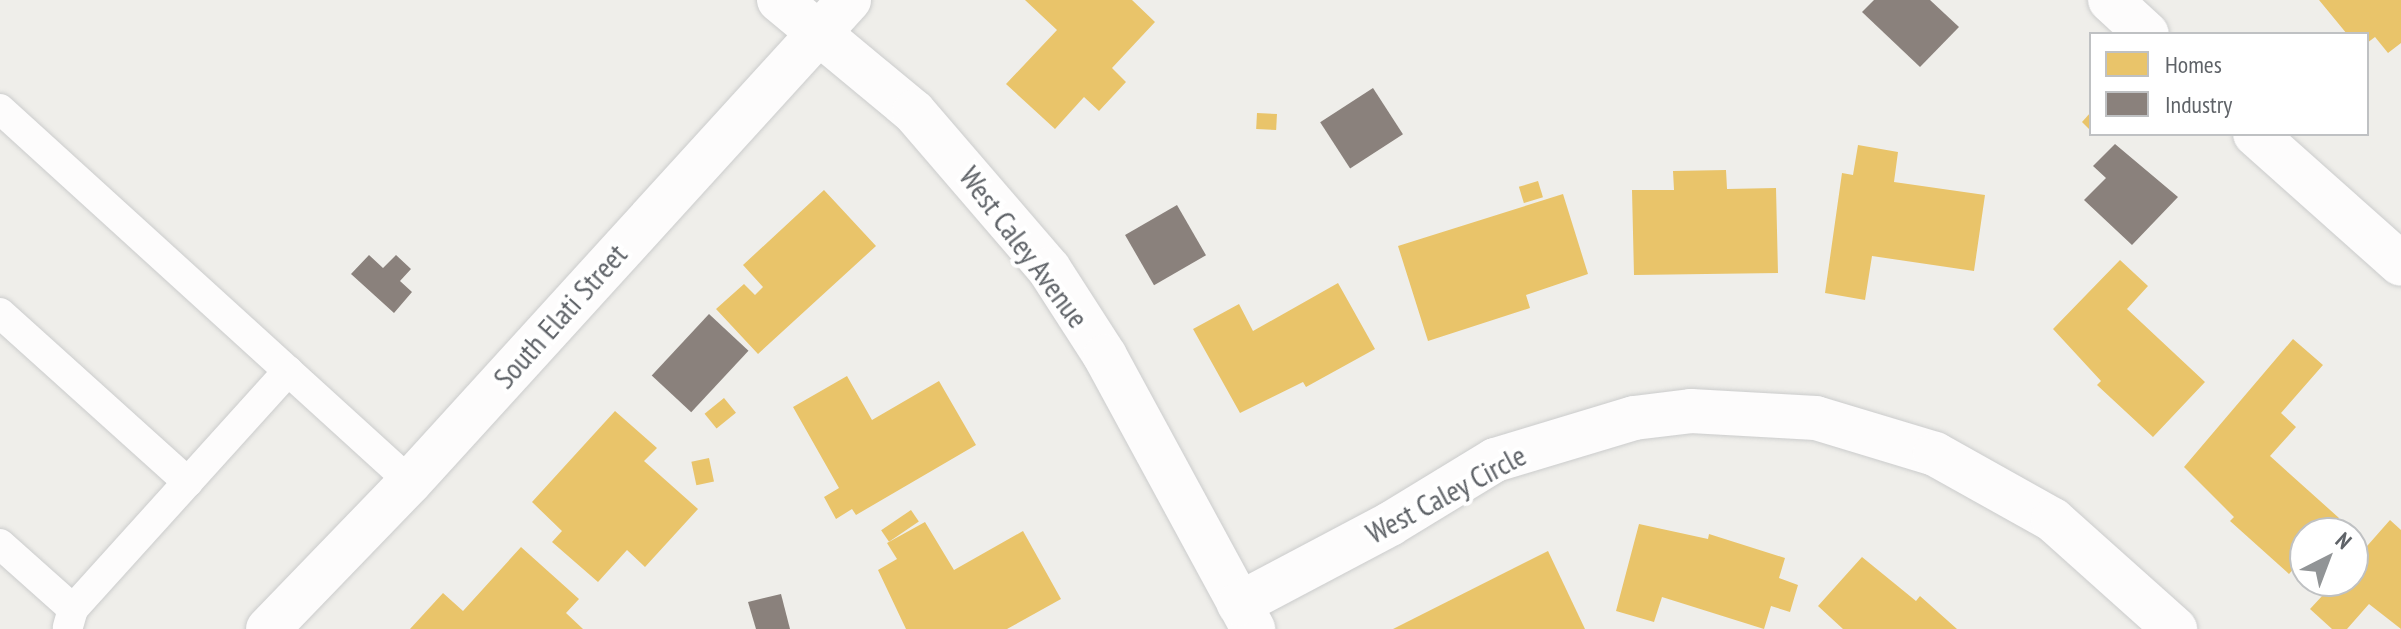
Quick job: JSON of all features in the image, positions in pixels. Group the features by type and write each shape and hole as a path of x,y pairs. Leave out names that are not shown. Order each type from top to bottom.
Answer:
{"street":[{"name":"West Caley Avenue","path":"779,0 817,35 914,112 1049,269 1105,356 1246,616"},
{"name":"South Elati Street","path":"268,629 410,482 849,0"},
{"path":"2110,0 2145,32"},
{"path":"2257,136 2397,251"},
{"name":"West Caley Circle","path":"1246,616 1495,460 1634,418 1691,411 1816,418 1935,454 2053,520 2175,629"}],"lane":[{"path":"0,109 410,482"},
{"path":"0,313 188,482"},
{"path":"0,544 70,619 288,371"}],"building: Homes":[{"path":"1025,0 1132,0 1155,22 1112,68 1126,82 1099,111 1084,97 1055,129 1006,84 1057,30"},
{"path":"2319,0 2401,0 2401,43 2388,53 2375,37 2369,42 2369,32 2345,32"},
{"path":"1257,113 1277,114 1276,130 1256,129"},
{"path":"2089,114 2089,129 2082,122"},
{"path":"1858,145 1898,152 1894,182 1985,195 1974,271 1872,256 1865,300 1825,293 1842,173 1853,175"},
{"path":"1726,170 1727,189 1776,188 1778,273 1634,275 1632,190 1674,190 1673,171"},
{"path":"1538,181 1543,197 1524,203 1519,187"},
{"path":"824,190 876,246 758,354 716,309 744,284 755,295 763,287 743,265"},
{"path":"1563,194 1588,274 1526,295 1530,308 1428,341 1398,246"},
{"path":"2120,260 2148,286 2127,309 2205,382 2153,437 2097,385 2101,381 2053,329"},
{"path":"1338,283 1375,349 1306,387 1303,382 1240,413 1193,329 1239,304 1253,331"},
{"path":"2293,339 2323,365 2281,413 2296,427 2270,456 2338,517 2289,517 2289,574 2230,521 2234,517 2184,467"},
{"path":"847,376 872,420 939,381 976,445 856,515 852,509 836,519 824,497 839,488 793,407"},
{"path":"724,398 736,413 717,428 705,414"},
{"path":"615,411 657,448 644,461 698,509 645,567 627,550 598,582 552,542 562,531 532,502"},
{"path":"709,458 714,481 696,485 691,462"},
{"path":"911,510 919,522 889,542 881,530"},
{"path":"2390,520 2401,530 2401,629 2369,604 2347,629 2332,629 2310,609 2321,597 2369,597 2369,544"},
{"path":"925,522 954,570 1023,531 1061,599 1007,629 906,629 878,570 897,559 887,543"},
{"path":"1639,524 1708,539 1709,534 1785,558 1779,578 1798,585 1790,612 1771,606 1764,629 1662,597 1654,622 1616,611"},
{"path":"521,547 579,599 566,613 583,629 410,629 443,593 463,611"},
{"path":"1548,551 1585,629 1393,629"},
{"path":"1862,557 1916,601 1920,596 1957,629 1843,629 1818,606"}],"building: Industry":[{"path":"1874,0 1930,0 1959,27 1920,67 1862,12"},
{"path":"1373,88 1403,134 1350,168 1320,122"},
{"path":"2115,144 2178,197 2132,245 2084,200 2106,178 2093,166"},
{"path":"1177,205 1206,255 1154,285 1125,235"},
{"path":"369,255 383,268 396,255 411,269 400,281 412,292 394,313 351,274"},
{"path":"709,314 748,351 691,412 652,375"},
{"path":"781,594 790,629 756,629 748,602"}]}
